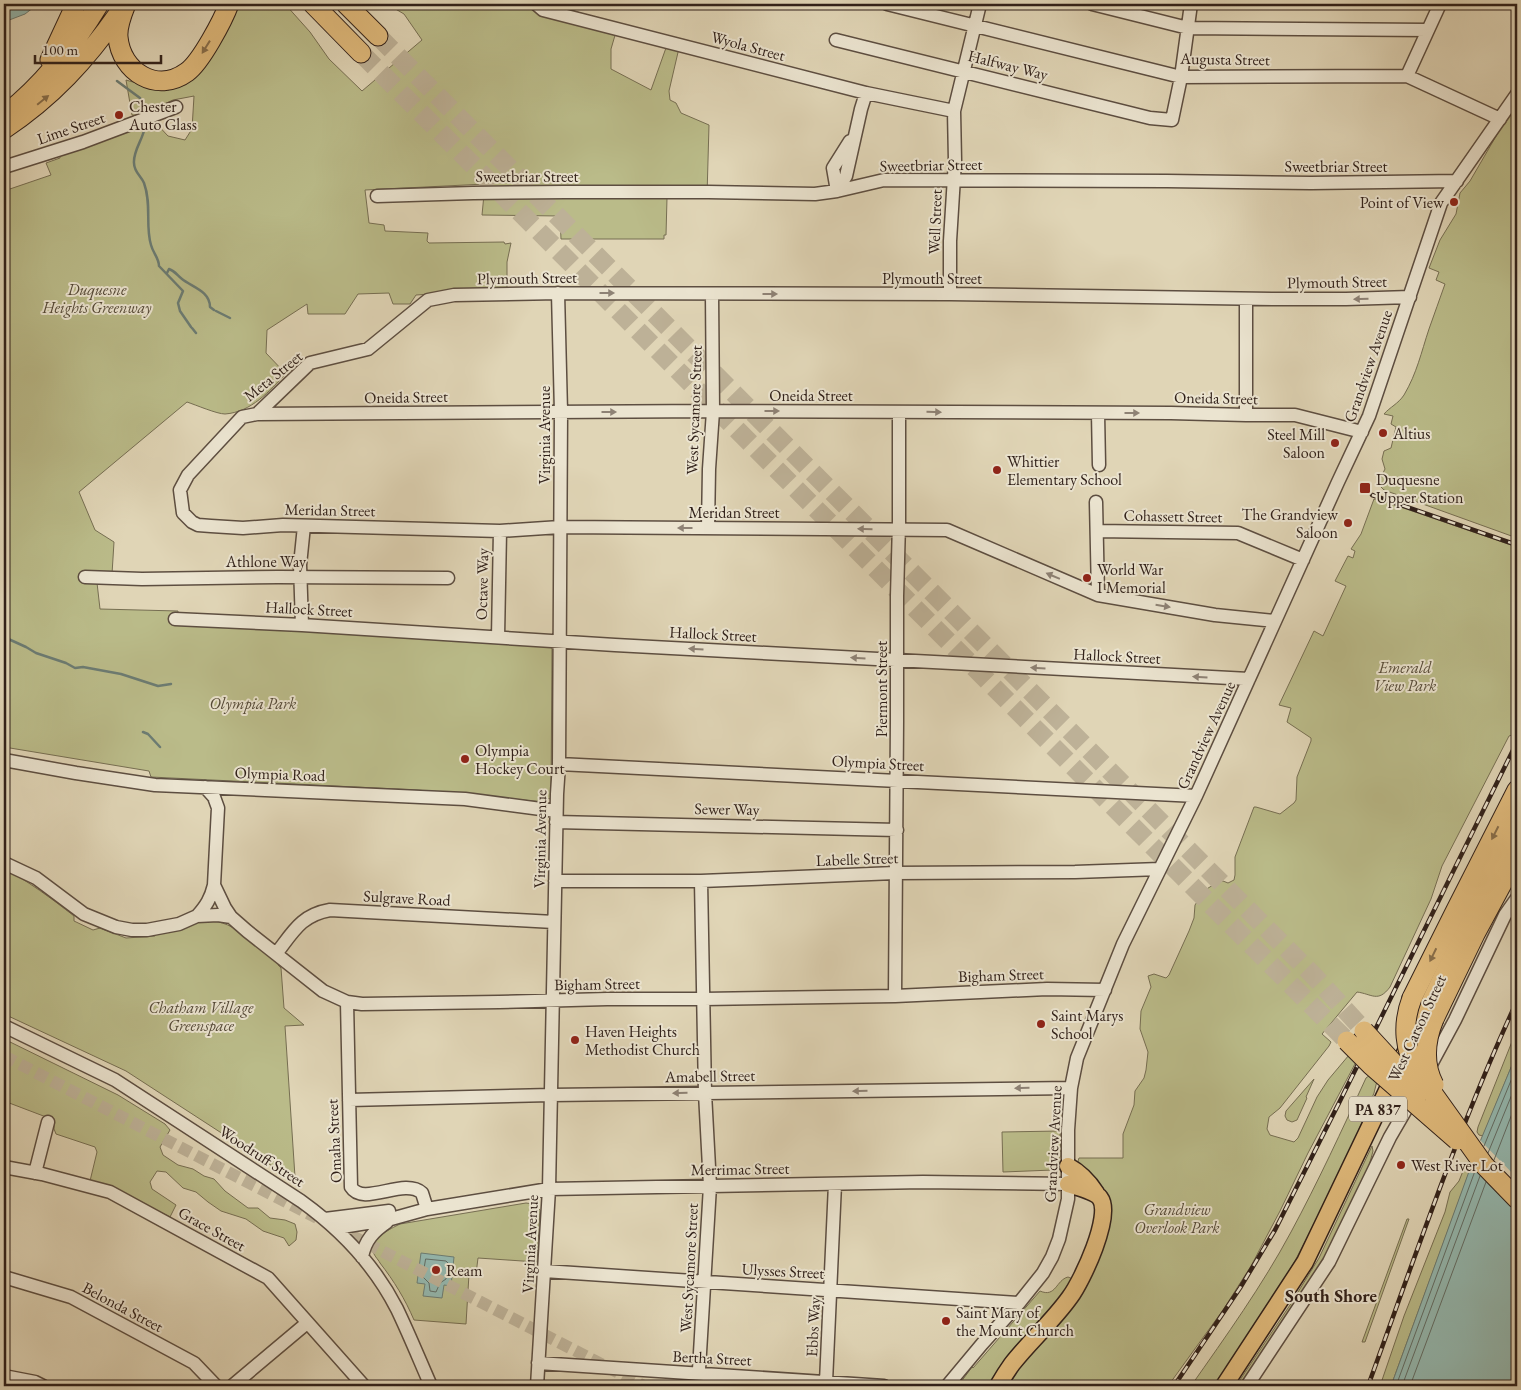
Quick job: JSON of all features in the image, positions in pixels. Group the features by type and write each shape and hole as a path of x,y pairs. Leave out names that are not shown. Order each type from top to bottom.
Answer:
{"highway":[{"path":"22,100 48,64 76,4"},
{"path":"4,115 22,100 63,57 99,4"},
{"path":"126,4 118,31 122,53 130,68 136,73 152,80 167,80 181,75 193,67 215,32 229,4"},
{"path":"4,129 44,99 70,76 93,49 126,4"},
{"path":"312,4 362,53"},
{"path":"346,4 378,36"},
{"path":"1486,1166 1419,1074 1410,1057 1406,1042 1405,1025 1410,1003 1454,912 1517,790"},
{"path":"1486,1166 1435,1087 1427,1063 1427,1046 1434,1019 1475,934 1517,856"},
{"path":"1362,1028 1486,1166 1517,1197"},
{"path":"1347,1041 1371,1065 1486,1166"}],"main road":[{"name":"West Carson Street","path":"1224,1386 1305,1262 1517,824"},
{"path":"998,1386 1012,1364 1071,1297 1088,1264 1100,1232 1103,1213 1102,1202 1092,1187 1076,1170 1068,1166"},
{"path":"1068,1184 1097,1195"}],"street":[{"name":"Wyola Street","path":"536,4 544,10 866,93 954,111"},
{"name":"Augusta Street","path":"887,4 1181,77 1407,76 1500,119"},
{"name":"Well Street","path":"950,294 950,241 955,138 954,111 980,4"},
{"path":"1092,4 1188,28 1428,30"},
{"path":"1181,77 1191,4"},
{"path":"1407,76 1440,4"},
{"name":"Halfway Way","path":"836,40 1150,118 1172,120 1181,77"},
{"path":"837,191 846,176 866,93"},
{"name":"Grandview Avenue","path":"947,1386 1019,1303 1043,1273 1052,1257 1063,1225 1068,1199 1068,1130 1071,1088 1077,1058 1104,990 1123,944 1196,796 1338,482 1370,416 1441,204 1517,94"},
{"name":"Lime Street","path":"4,167 83,142 176,107"},
{"name":"Sweetbriar Street","path":"377,196 565,192 815,194 884,180 1311,183 1457,181"},
{"name":"Plymouth Street","path":"454,295 558,293 950,294 1246,299 1410,297"},
{"name":"Virginia Avenue","path":"537,1386 549,1188 556,816 559,764 561,412 558,293"},
{"name":"West Sycamore Street","path":"708,528 712,411 712,294"},
{"name":"Meta Street","path":"183,512 180,490 188,475 242,417 257,414 310,363 368,349 428,300 454,295"},
{"path":"1246,299 1246,416"},
{"name":"Oneida Street","path":"257,414 712,411 1295,415 1362,432"},
{"name":"Piermont Street","path":"896,996 896,660 899,412"},
{"path":"1098,413 1099,465"},
{"path":"1096,502 1098,595"},
{"name":"Meridan Street","path":"183,512 192,522 198,525 243,528 268,525 500,531 560,527 947,530 1098,595 1215,615 1275,621"},
{"path":"302,624 300,554 304,526"},
{"name":"Octave Way","path":"498,637 500,531"},
{"name":"Cohassett Street","path":"1097,531 1238,533 1303,560"},
{"name":"Athlone Way","path":"85,577 142,579 448,578"},
{"name":"Hallock Street","path":"175,619 302,624 560,641 1249,679"},
{"name":"Olympia Road","path":"4,760 155,785 465,799 556,816"},
{"name":"Olympia Street","path":"559,764 1196,796"},
{"path":"205,787 214,797 218,808"},
{"path":"218,808 225,798 237,788"},
{"name":"Bigham Street","path":"218,808 214,885 222,903 232,917 276,954 324,991 347,1002 369,1004 896,996 1047,989 1104,990"},
{"name":"Sewer Way","path":"556,816 897,830"},
{"path":"4,862 36,878 84,914 116,927 147,930 178,924 197,916 232,917"},
{"name":"Labelle Street","path":"555,881 701,881 896,873 1075,872 1160,869"},
{"name":"West Sycamore Street","path":"699,1380 710,1186 705,1093 701,881"},
{"path":"197,916 208,903 214,885"},
{"path":"1247,1386 1329,1262 1390,1137 1455,1020 1505,916 1517,898"},
{"name":"Sulgrave Road","path":"276,954 302,921 315,914 330,910 554,922"},
{"name":"Omaha Street","path":"347,1002 350,1182 353,1191 364,1194 414,1188 422,1193 420,1211"},
{"name":"Woodruff Street","path":"4,1026 115,1080 290,1194 336,1228 362,1257 382,1284 397,1310 431,1386"},
{"name":"Amabell Street","path":"348,1100 551,1095 1071,1088"},
{"path":"34,1173 48,1122"},
{"name":"Grace Street","path":"4,1167 110,1192 268,1278 364,1386"},
{"name":"Merrimac Street","path":"336,1228 549,1188 923,1182 1068,1184"},
{"name":"Ebbs Way","path":"819,1383 831,1290 835,1184"},
{"name":"Merrimac Street","path":"325,1219 394,1210 420,1211"},
{"path":"362,1257 363,1248 374,1230 391,1219"},
{"name":"Ulysses Street","path":"544,1271 1019,1303"},
{"name":"Belonda Street","path":"4,1277 71,1297 194,1363 216,1386"},
{"path":"232,1386 307,1323"},
{"name":"Bertha Street","path":"538,1363 699,1380 884,1386"},
{"path":"4,1376 35,1382 42,1386"}],"green space":[{"path":"239,4 285,4 310,32 329,59 362,91 422,40 404,14 387,4 566,4 565,8 618,25 611,49 611,69 651,90 667,45 679,48 669,91 670,100 676,103 681,113 709,125 707,196 667,198 666,235 664,235 664,239 561,239 560,216 482,215 485,184 365,190 369,223 384,225 385,231 428,233 427,241 429,243 511,243 507,262 507,289 416,295 410,304 393,304 389,293 358,294 345,314 308,314 307,304 267,330 266,353 286,374 259,400 244,409 225,414 187,402 79,492 95,530 114,542 112,574 96,574 100,609 178,611 178,623 552,647 551,799 545,798 544,802 417,790 151,777 149,771 4,747 4,191 51,175 46,163 60,158 60,155 154,121 168,136 185,140 192,129 194,96 173,100 138,116 132,115 126,80 157,89 168,90 183,85 198,74"},
{"path":"1517,100 1517,538 1384,490 1379,485 1379,481 1385,469 1382,459 1384,451 1391,448 1396,427 1391,424 1393,416 1384,414 1402,398 1412,379 1445,284 1436,280 1439,272 1429,268 1440,240 1456,214 1460,193 1470,181"},
{"path":"1374,499 1517,547 1517,725 1512,735 1509,736 1442,866 1431,899 1390,987 1382,995 1378,996 1357,992 1322,1034 1331,1042 1329,1046 1280,1108 1269,1117 1267,1129 1270,1135 1294,1142 1298,1138 1317,1097 1328,1080 1349,1055 1356,1062 1251,1266 1223,1310 1168,1386 958,1386 972,1367 1040,1291 1049,1292 1064,1279 1068,1277 1073,1279 1106,1236 1078,1161 1079,1158 1123,1158 1123,1134 1134,1105 1135,1091 1144,1078 1146,1070 1148,1052 1140,1029 1141,1011 1151,987 1148,976 1154,974 1166,978 1169,975 1194,918 1195,905 1205,890 1218,882 1228,883 1234,880 1235,857 1254,807 1280,814 1296,800 1297,777 1311,738 1287,722 1291,708 1279,705 1314,631 1323,636 1346,586 1335,581 1348,556 1353,558 1355,551 1351,549 1361,534"},
{"name":"Chatham Village Greenspace","path":"4,868 57,903 74,916 74,921 93,930 100,928 126,938 155,936 155,933 183,925 200,921 211,921 233,927 243,933 279,963 284,1008 304,1025 285,1026 295,1177 286,1171 283,1173 126,1071 4,1014"},
{"path":"1517,1029 1517,1053 1483,1136 1479,1135 1477,1132 1478,1127"},
{"path":"4,1039 118,1095 165,1124 170,1130 160,1147 163,1155 178,1165 193,1169 204,1176 214,1179 225,1191 248,1208 258,1208 270,1218 285,1220 295,1224 296,1240 289,1246 284,1238 263,1231 246,1219 221,1211 196,1192 183,1188 166,1172 157,1171 150,1182 152,1189 176,1205 170,1217 131,1197 90,1181 97,1152 95,1147 56,1134 54,1120 4,1101"},
{"path":"1370,1075 1377,1081 1374,1093 1348,1156 1295,1261 1248,1338 1213,1386 1191,1386 1280,1252 1320,1175 1366,1078"},
{"path":"1314,1079 1297,1120 1292,1122 1287,1120 1285,1116 1286,1111"},
{"path":"1060,1131 1060,1157 1053,1170 1003,1172 1002,1132"},
{"path":"1372,1146 1373,1151 1366,1177 1322,1262 1241,1386 1236,1386 1319,1258"},
{"path":"1467,1170 1469,1173 1391,1386 1380,1386 1404,1316 1445,1212 1450,1192 1459,1181 1463,1171"},
{"path":"526,1203 534,1204 540,1210 537,1262 478,1258 476,1274 469,1274 466,1324 414,1320 399,1290 374,1254 374,1245 379,1237 400,1224"},
{"path":"1407,1219 1409,1219 1365,1342 1362,1342"}],"water":[{"path":"17,4 38,4 25,14 4,22 4,11"},
{"path":"1517,1053 1517,1386 1391,1386 1479,1144"},
{"name":"Ream","path":"421,1253 454,1257 451,1286 444,1285 442,1298 423,1296 425,1284 417,1283"}],"pier":[{"path":"1479,1139 1517,1178 1517,1213 1470,1164"}],"waterway":[{"path":"117,81 140,98 144,114"},
{"path":"145,126 135,153 134,163 146,191 149,237 159,266 183,291 178,303 180,311 191,327"},
{"path":"167,273 169,269 171,270 204,293 210,307 214,310"},
{"path":"216,311 230,318"},
{"path":"192,328 196,333"},
{"path":"4,637 36,653 75,668 83,667 121,674 158,686 171,684"},
{"path":"143,732 148,734 160,747"}],"tunnel":[{"path":"378,36 1313,975 1360,1026"},
{"path":"361,53 1347,1041"},
{"path":"4,1056 317,1218"},
{"path":"335,1227 644,1386"}],"railway":[{"path":"1372,495 1517,545"},
{"path":"1174,1386 1240,1288 1275,1230 1517,742"},
{"path":"1368,1386 1457,1144 1517,1001"}],"place":[{"name":"Chester Auto Glass","path":"119,115"},
{"name":"Point of View","path":"1454,202"},
{"name":"Altius","path":"1383,433"},
{"name":"Steel Mill Saloon","path":"1335,443"},
{"name":"Whittier Elementary School","path":"997,470"},
{"name":"Duquesne Upper Station","path":"1365,488"},
{"name":"The Grandview Saloon","path":"1348,523"},
{"name":"World War I Memorial","path":"1087,578"},
{"name":"Olympia Hockey Court","path":"465,759"},
{"name":"Saint Marys School","path":"1041,1024"},
{"name":"Haven Heights Methodist Church","path":"575,1040"},
{"name":"West River Lot","path":"1401,1165"},
{"name":"Ream","path":"436,1270"},
{"name":"Saint Mary of the Mount Church","path":"946,1321"}],"district":[{"name":"South Shore","path":"1331,1295"}],"park label":[{"name":"Duquesne Heights Greenway","path":"97,298"},
{"name":"Emerald View Park","path":"1405,676"},
{"name":"Olympia Park","path":"253,703"},
{"name":"Grandview Overlook Park","path":"1177,1218"}]}
